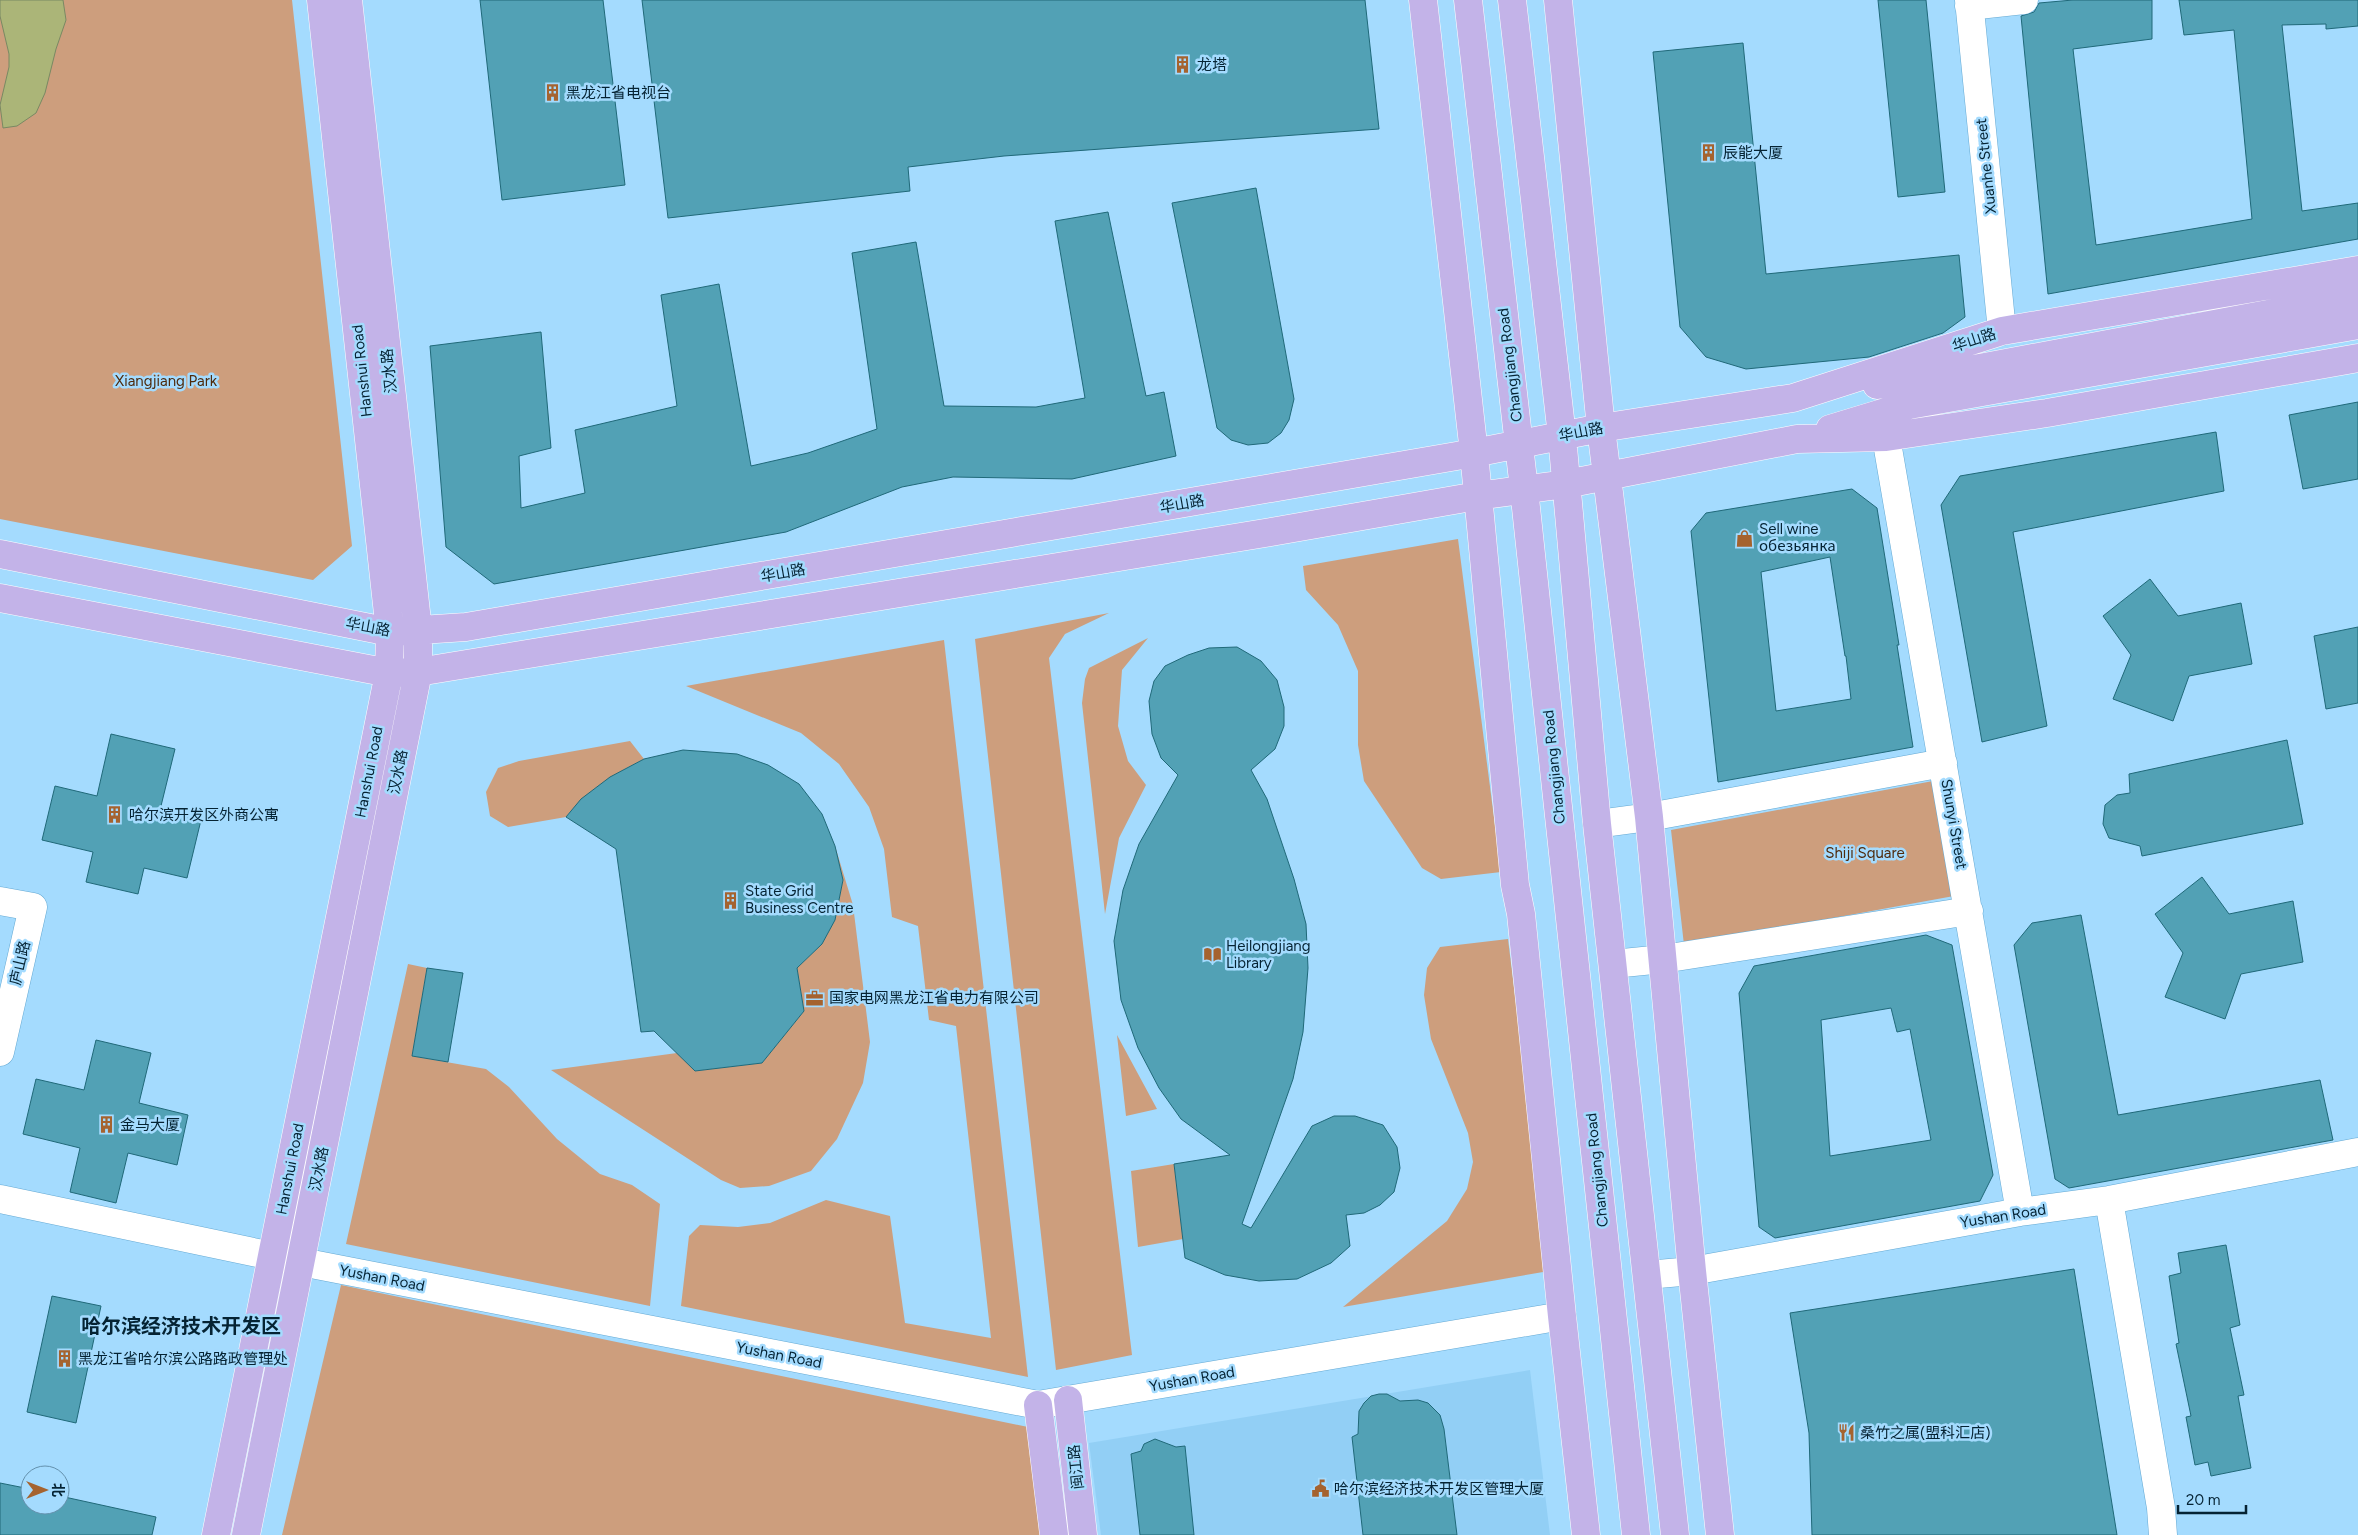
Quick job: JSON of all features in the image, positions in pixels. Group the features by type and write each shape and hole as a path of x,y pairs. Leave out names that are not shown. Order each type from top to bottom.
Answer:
{"main road":[{"name":"Hanshui Road","path":"216,1535 389,673 390,632 321,0"},
{"name":"汉水路","path":"246,1535 418,672 418,630 348,0"},
{"path":"1423,0 1474,453 1515,885 1521,914 1586,1535"},
{"name":"Changjiang Road","path":"1468,0 1524,489 1636,1535"},
{"path":"1512,0 1562,436 1597,824 1675,1535"},
{"path":"1558,0 1601,428 1649,817 1692,1271 1720,1535"},
{"name":"华山路","path":"0,554 390,632 466,627 1474,453 1601,428 1793,398 2002,331 2358,270"},
{"path":"1793,398 1948,374 2358,297"},
{"path":"1,604 389,673 418,672 1272,532 1477,496 1566,484 1797,439 1909,405 2358,325"},
{"path":"1797,439 1886,437 2047,413 2358,358"},
{"name":"闽江路","path":"1068,1400 1083,1535"},
{"name":"闽江路","path":"1038,1405 1054,1535"}],"street":[{"path":"1969,3 2024,0"},
{"name":"Xuanhe Street","path":"1969,3 2002,331"},
{"name":"Shunyi Street","path":"1886,437 2020,1212"},
{"path":"1597,824 1649,817 1944,764"},
{"name":"庐山路","path":"0,902 33,907 0,1052"},
{"path":"1613,964 1663,959 1969,911"},
{"name":"Yushan Road","path":"1647,1275 1692,1271 2020,1212 2109,1200 2358,1152"},
{"name":"Yushan Road","path":"0,1200 300,1262 1038,1405 1562,1316"},
{"path":"2109,1200 2161,1508 2163,1535"}],"shaded area":[{"path":"0,0 63,0 66,20 56,49 45,93 36,113 17,126 3,128 0,105 9,67 9,54 0,16"},
{"name":"哈尔滨经济技术开发区管理大厦","path":"1530,1370 1550,1535 1101,1535 1089,1443"}],"green space":[{"name":"Xiangjiang Park","path":"0,0 292,0 352,546 313,580 0,519"},
{"path":"1458,539 1501,872 1441,879 1422,868 1364,781 1358,745 1358,671 1338,625 1306,590 1303,566"},
{"path":"1109,613 1065,634 1049,658 1132,1355 1056,1370 975,639"},
{"path":"1148,638 1122,670 1118,726 1128,761 1146,785 1119,838 1105,914 1082,703 1085,679 1089,668"},
{"path":"944,640 1028,1377 681,1306 689,1236 700,1225 738,1227 770,1223 826,1200 890,1216 905,1323 991,1338 956,1026 929,1020 918,926 892,917 884,849 869,807 839,764 801,733 686,686"},
{"path":"630,741 644,759 602,784 584,798 566,817 508,827 490,816 486,792 498,768 519,761"},
{"name":"Shiji Square","path":"1933,781 1954,896 1684,945 1671,830"},
{"path":"835,846 853,905 870,1042 863,1083 837,1139 811,1171 769,1186 740,1188 721,1180 551,1070 677,1053 695,1071 762,1063 804,1011 797,968 822,944 835,920 843,880"},
{"path":"1508,939 1549,1271 1343,1307 1447,1221 1467,1189 1473,1162 1468,1133 1431,1039 1424,995 1427,968 1440,947"},
{"path":"408,964 427,968 412,1056 486,1069 509,1087 557,1139 600,1174 632,1185 660,1204 650,1306 346,1244"},
{"path":"1117,1035 1157,1109 1126,1116"},
{"path":"1174,1164 1183,1239 1138,1247 1131,1171"},
{"path":"341,1285 1028,1427 1042,1535 282,1535"}],"building":[{"name":"黑龙江省电视台","path":"480,0 603,0 625,185 502,200"},
{"path":"642,0 1365,0 1379,129 1004,156 908,167 910,191 668,218"},
{"path":"1878,0 1926,0 1945,192 1898,197"},
{"path":"2073,0 2152,0 2152,39 2073,49 2096,245 2252,219 2234,30 2184,35 2179,0 2358,0 2358,26 2326,29 2326,24 2282,25 2302,211 2358,203 2358,239 2048,294 2021,16 2034,12 2039,3"},
{"name":"辰能大厦","path":"1743,43 1766,274 1959,255 1965,317 1943,333 1869,357 1746,369 1706,357 1680,327 1653,52"},
{"path":"1256,188 1294,399 1289,420 1281,433 1268,443 1248,445 1231,440 1217,428 1172,203"},
{"path":"1108,212 1146,396 1164,392 1176,456 1072,479 953,477 902,487 786,532 494,584 446,547 430,346 541,332 551,448 519,456 521,508 585,493 575,430 677,406 661,295 719,284 751,466 808,453 877,429 852,253 916,242 944,406 1036,407 1085,398 1055,221"},
{"path":"2358,402 2358,479 2303,489 2289,415"},
{"path":"2216,432 2224,491 2013,532 2047,726 1982,742 1941,505 1960,476"},
{"path":"1852,489 1877,508 1913,747 1718,782 1691,531 1706,513","holes":["1830,557 1851,699 1776,711 1761,572"]},
{"path":"2150,579 2178,616 2241,603 2252,664 2189,676 2173,721 2113,699 2131,655 2103,616"},
{"path":"2358,627 2358,703 2326,709 2314,636"},
{"name":"Heilongjiang Library","path":"1237,647 1261,661 1277,680 1284,707 1284,726 1275,749 1251,770 1267,799 1294,879 1306,924 1308,968 1303,1032 1293,1079 1242,1224 1251,1228 1312,1126 1334,1116 1355,1116 1383,1125 1397,1147 1400,1168 1394,1192 1380,1205 1364,1213 1346,1215 1350,1246 1331,1263 1297,1279 1259,1281 1225,1275 1185,1258 1174,1164 1230,1155 1181,1119 1159,1088 1138,1048 1121,1000 1114,941 1123,890 1139,844 1178,775 1161,758 1152,734 1149,701 1154,681 1165,666 1188,655 1209,648"},
{"name":"哈尔滨开发区外商公寓","path":"111,734 175,749 160,810 201,820 187,878 144,868 138,894 86,882 93,852 42,840 55,786 97,796"},
{"path":"2287,740 2303,824 2142,856 2140,846 2109,838 2103,824 2105,805 2117,795 2130,793 2129,774"},
{"name":"State Grid Business Centre","path":"683,750 737,754 768,765 799,784 822,814 835,846 843,880 835,920 822,944 797,968 804,1011 762,1063 695,1071 654,1031 641,1032 616,849 566,817 581,799 610,777 644,759"},
{"path":"2202,877 2229,914 2293,901 2303,962 2241,974 2225,1019 2165,997 2183,953 2155,914"},
{"path":"2081,915 2118,1115 2320,1080 2333,1140 2069,1188 2055,1179 2014,945 2032,923"},
{"path":"1926,935 1952,945 1993,1175 1980,1201 1775,1238 1759,1227 1739,993 1754,966","holes":["1891,1008 1897,1032 1910,1029 1931,1140 1830,1156 1821,1020"]},
{"path":"427,968 463,973 448,1062 412,1056"},
{"name":"金马大厦","path":"96,1040 151,1053 139,1103 188,1115 177,1165 128,1153 116,1203 70,1192 80,1148 23,1134 36,1079 84,1090"},
{"path":"2226,1245 2240,1325 2230,1328 2244,1395 2238,1396 2251,1468 2211,1476 2208,1462 2195,1465 2186,1417 2191,1416 2176,1344 2179,1343 2169,1276 2181,1273 2178,1253"},
{"path":"2074,1269 2117,1535 1812,1535 1809,1433 1790,1313"},
{"name":"黑龙江省哈尔滨公路路政管理处","path":"52,1296 101,1306 76,1423 27,1412"},
{"path":"1387,1394 1400,1401 1418,1400 1428,1403 1440,1415 1444,1429 1457,1535 1363,1535 1352,1437 1358,1434 1359,1411 1364,1403 1371,1396"},
{"path":"1155,1439 1176,1447 1185,1446 1194,1535 1140,1535 1131,1454 1141,1451 1144,1444"},
{"path":"0,1483 20,1487 20,1515 70,1515 70,1498 156,1517 152,1535 0,1535"}],"place":[{"name":"龙塔","path":"1183,65"},
{"name":"黑龙江省电视台","path":"552,93"},
{"name":"辰能大厦","path":"1709,153"},
{"name":"Sell wine обезьянка","path":"1745,538"},
{"name":"哈尔滨开发区外商公寓","path":"115,815"},
{"name":"State Grid Business Centre","path":"731,900"},
{"name":"Heilongjiang Library","path":"1212,955"},
{"name":"国家电网黑龙江省电力有限公司","path":"815,998"},
{"name":"金马大厦","path":"106,1125"},
{"name":"黑龙江省哈尔滨公路路政管理处","path":"64,1359"},
{"name":"桑竹之属(盟科汇店)","path":"1846,1433"},
{"name":"哈尔滨经济技术开发区管理大厦","path":"1320,1489"}],"district":[{"name":"哈尔滨经济技术开发区","path":"181,1326"}]}
